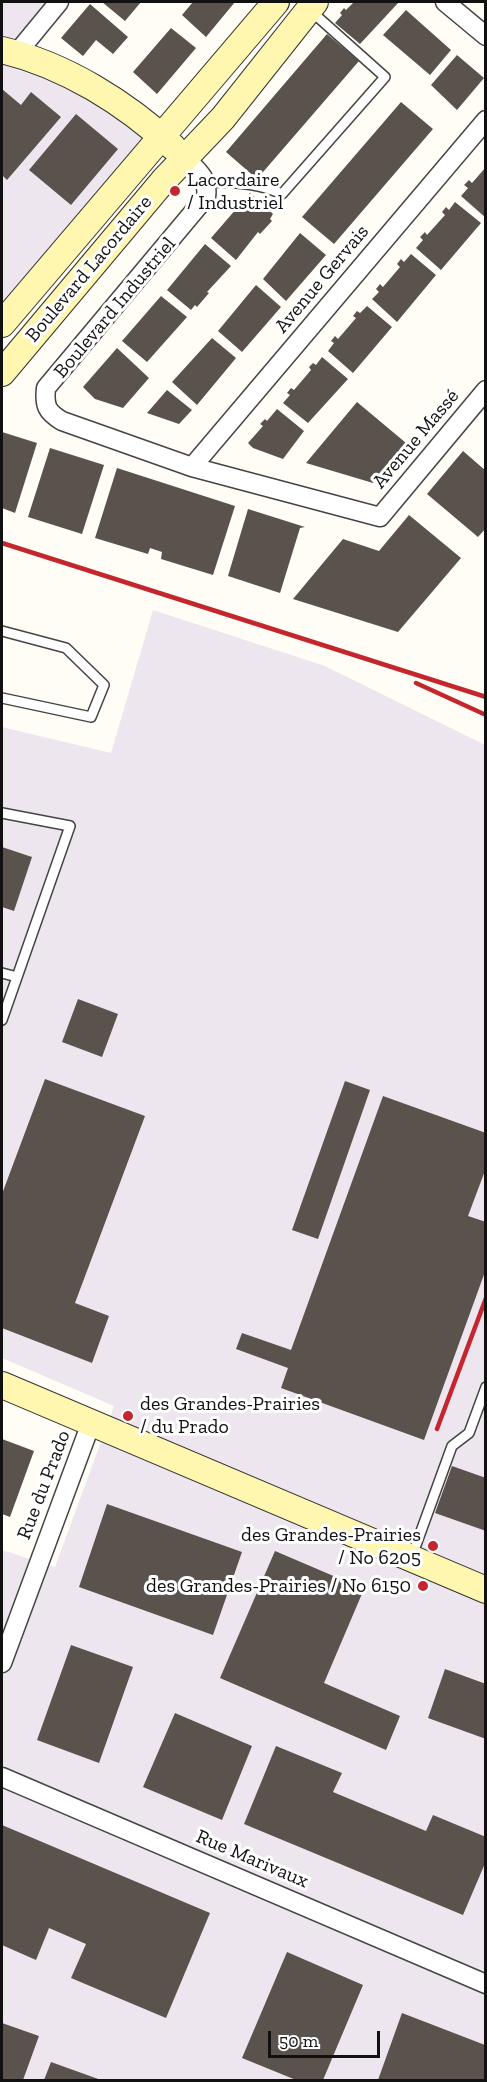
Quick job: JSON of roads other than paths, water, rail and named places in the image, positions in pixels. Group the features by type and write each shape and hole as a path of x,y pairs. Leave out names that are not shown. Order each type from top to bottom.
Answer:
{"main road":[{"name":"Boulevard Lacordaire","path":"2,324 276,2"},
{"name":"Boulevard Lacordaire","path":"2,373 185,158 223,117 312,5"},
{"path":"9,52 82,82 145,122 185,158"},
{"path":"2,1385 486,1590"}],"street":[{"path":"9,52 59,2"},
{"path":"445,2 486,36"},
{"name":"Avenue Gervais","path":"192,467 486,120"},
{"path":"185,158 207,182"},
{"name":"Boulevard Industriel","path":"207,182 206,197 202,204 46,388 44,402 49,413 62,421 192,467 380,517"},
{"name":"Avenue Massé","path":"380,517 486,390"},
{"name":"Rue du Prado","path":"2,1663 91,1423"},
{"name":"Rue Marivaux","path":"2,1777 486,1984"}],"lane":[{"path":"207,182 249,183 264,186 282,194 385,76 312,5"},
{"path":"2,631 66,648 104,685 91,717 2,698"},
{"path":"2,813 70,826 2,1020"},
{"path":"2,973 16,978"},
{"path":"411,1558 452,1446 469,1432 486,1387"}],"railway":[{"path":"2,543 486,697"},
{"path":"416,683 486,715"},
{"path":"437,1429 486,1298"}],"place":[{"name":"Lacordaire / Industriel","path":"175,191"},
{"name":"des Grandes-Prairies / du Prado","path":"128,1416"},
{"name":"des Grandes-Prairies / No 6205","path":"433,1546"},
{"name":"des Grandes-Prairies / No 6150","path":"423,1586"}]}
